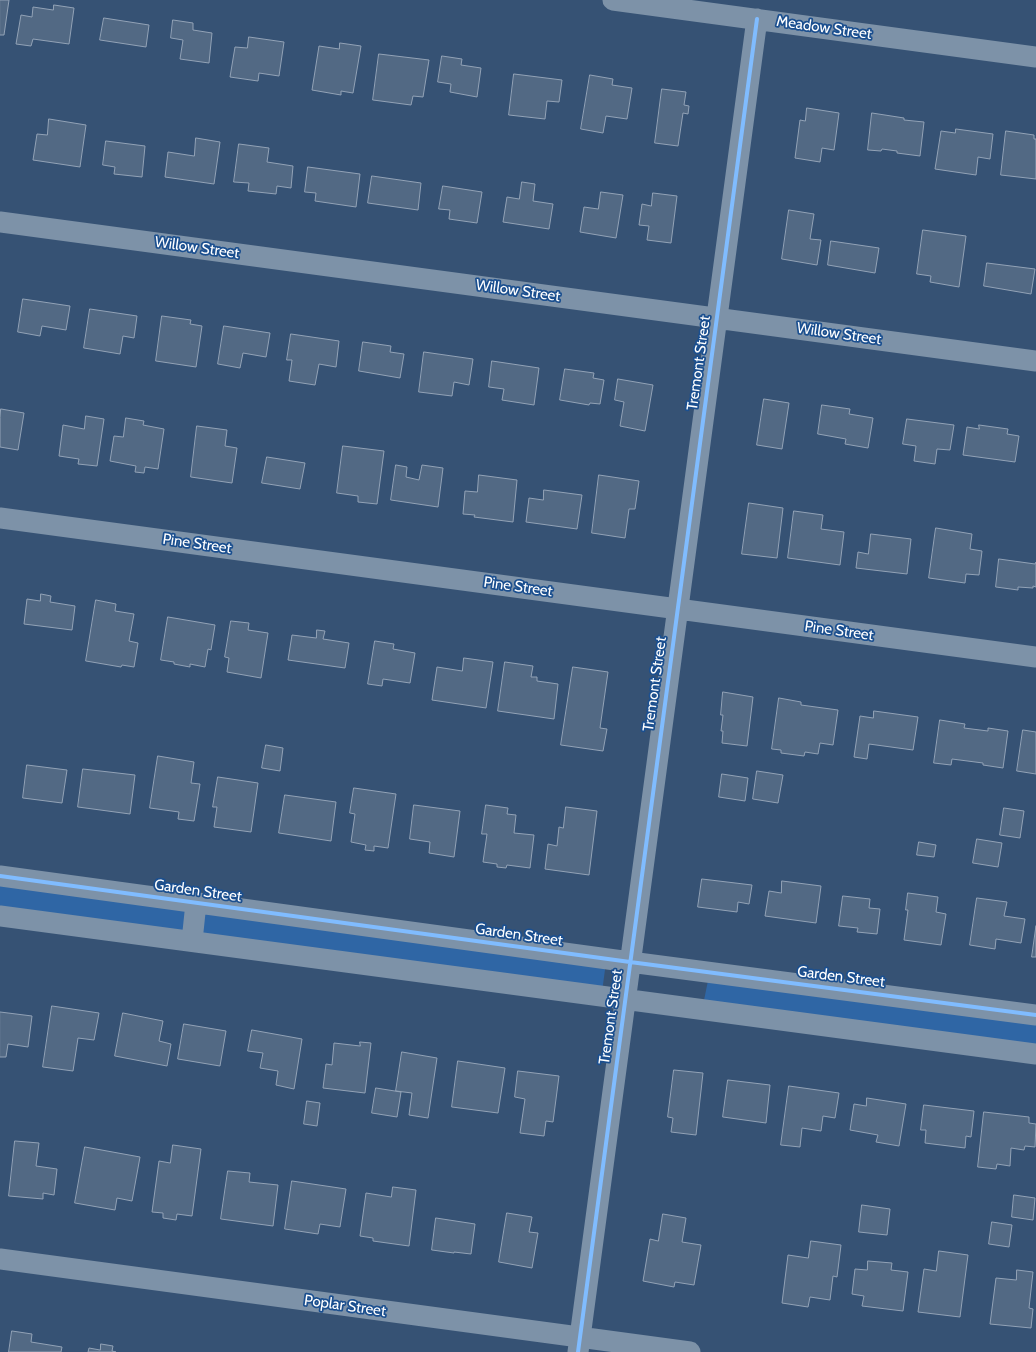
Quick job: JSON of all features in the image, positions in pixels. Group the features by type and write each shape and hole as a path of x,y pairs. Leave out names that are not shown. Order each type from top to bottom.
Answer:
{"street":[{"name":"Meadow Street","path":"613,0 1036,56"},
{"name":"Tremont Street","path":"579,1345 757,19"},
{"name":"Willow Street","path":"0,222 1036,361"},
{"name":"Pine Street","path":"0,518 1036,657"},
{"name":"Garden Street","path":"0,876 630,962 1036,1015"},
{"path":"192,941 196,903"},
{"path":"0,916 1036,1054"},
{"name":"Poplar Street","path":"0,1259 579,1345 690,1352"}],"shaded area":[{"path":"0,880 606,962 602,992 0,912"},
{"path":"709,976 1036,1019 1036,1049 703,1005"}],"building":[{"path":"0,0 9,0 4,35 0,35"},
{"path":"54,5 74,8 69,44 33,39 31,46 16,44 21,15 32,17 33,7 53,10"},
{"path":"104,18 149,25 146,47 100,40"},
{"path":"173,20 193,23 193,30 212,33 209,63 180,59 183,40 171,38"},
{"path":"249,37 284,42 279,76 259,73 258,81 230,77 235,47 247,48"},
{"path":"340,43 361,46 353,93 341,91 341,95 312,90 319,46 339,49"},
{"path":"379,54 429,60 423,97 413,96 411,105 373,100"},
{"path":"442,56 462,59 461,65 481,68 477,97 450,92 451,84 438,82"},
{"path":"514,74 562,80 559,102 547,101 545,119 509,115"},
{"path":"590,75 613,79 612,85 632,88 627,119 606,116 603,133 581,129"},
{"path":"662,89 686,92 684,105 689,106 688,114 683,113 678,146 655,143"},
{"path":"807,108 839,113 834,150 822,148 820,162 795,158 800,120 805,121"},
{"path":"872,113 904,118 904,120 924,122 920,156 897,153 897,151 882,149 881,151 868,150"},
{"path":"49,119 86,125 80,167 33,160 37,134 47,135"},
{"path":"956,129 993,134 990,159 978,157 976,175 935,169 941,131 955,133"},
{"path":"1006,131 1034,135 1034,139 1036,139 1036,179 1001,175"},
{"path":"196,138 220,142 214,184 165,177 168,152 194,156"},
{"path":"106,141 145,146 142,177 114,174 115,167 103,165"},
{"path":"239,144 269,148 267,162 293,166 291,188 277,186 276,194 248,191 249,183 234,182"},
{"path":"308,167 360,174 356,207 315,201 316,193 305,192"},
{"path":"372,176 421,183 418,210 368,203"},
{"path":"522,182 535,184 533,201 553,204 549,229 503,222 507,197 519,199"},
{"path":"443,186 482,192 477,223 449,219 450,210 439,209"},
{"path":"601,192 623,195 616,238 580,232 584,207 598,209"},
{"path":"653,193 677,196 671,243 647,240 649,226 639,225 642,204 651,206"},
{"path":"789,210 814,214 810,239 821,240 817,265 782,259"},
{"path":"923,230 966,236 959,287 930,282 931,276 917,274"},
{"path":"831,241 879,248 875,273 828,265"},
{"path":"987,263 1035,269 1031,294 984,286"},
{"path":"23,299 70,306 66,330 42,326 40,336 18,332"},
{"path":"90,309 137,316 134,338 123,336 120,354 84,348"},
{"path":"162,316 191,320 190,324 202,326 196,367 156,361"},
{"path":"224,326 270,333 266,357 243,353 240,368 218,364"},
{"path":"291,334 339,341 336,367 319,364 315,385 289,381 292,360 287,360"},
{"path":"363,342 391,346 390,352 404,354 400,378 359,371"},
{"path":"424,352 473,359 469,385 454,382 452,396 419,392"},
{"path":"492,361 539,368 534,405 502,400 504,389 489,387"},
{"path":"565,369 594,373 593,378 604,380 600,404 590,403 589,405 560,400"},
{"path":"618,379 653,385 645,431 620,426 624,402 615,400"},
{"path":"764,399 789,403 782,449 757,445"},
{"path":"822,405 850,409 849,414 873,418 868,448 845,444 846,439 818,434"},
{"path":"1,409 24,413 18,450 0,447"},
{"path":"86,416 104,419 97,466 78,464 79,459 59,456 63,425 84,429"},
{"path":"126,418 144,421 143,425 164,429 158,469 145,467 144,473 135,472 136,466 110,461 114,436 123,437"},
{"path":"907,419 954,425 950,450 937,449 935,464 914,461 916,446 903,444"},
{"path":"979,425 1008,429 1007,434 1019,436 1015,462 963,455 967,427 979,429"},
{"path":"197,426 227,430 225,446 237,448 232,483 191,477"},
{"path":"343,446 384,451 377,504 358,502 358,496 337,493"},
{"path":"267,457 305,463 300,489 262,483"},
{"path":"396,465 407,467 406,477 419,480 422,465 443,468 438,507 391,500"},
{"path":"479,475 517,480 513,522 474,517 475,515 463,514 465,491 477,492"},
{"path":"599,475 639,481 635,509 629,509 625,538 592,533"},
{"path":"544,490 582,495 577,529 526,522 529,498 543,500"},
{"path":"749,503 783,508 777,558 742,554"},
{"path":"794,511 823,515 821,529 844,532 840,565 788,558"},
{"path":"936,528 972,534 970,549 982,551 979,575 966,574 965,583 929,578"},
{"path":"871,534 911,539 907,574 856,568 858,552 868,554"},
{"path":"999,559 1035,564 1036,562 1036,587 1018,587 1018,590 996,587"},
{"path":"41,594 51,596 50,602 75,606 72,630 24,624 27,599 40,601"},
{"path":"96,600 116,604 115,611 134,614 129,641 138,643 134,667 122,665 121,667 86,661"},
{"path":"168,617 215,625 211,650 208,649 205,667 190,664 190,667 161,660"},
{"path":"231,621 249,623 248,630 268,633 261,678 227,672 229,658 225,657"},
{"path":"317,630 325,631 323,639 349,643 345,668 288,660 292,635 316,638"},
{"path":"375,641 394,644 393,649 415,653 410,683 383,679 382,686 368,684"},
{"path":"464,658 493,662 486,708 432,700 437,667 462,671"},
{"path":"505,662 533,666 531,677 537,677 537,681 558,684 554,719 498,711"},
{"path":"573,667 608,672 600,728 607,729 603,751 561,745"},
{"path":"723,692 753,697 747,746 722,743 723,731 721,731 723,715 721,715"},
{"path":"779,698 801,702 801,705 838,710 833,745 820,743 818,754 805,752 804,756 781,753 781,750 772,749"},
{"path":"874,711 918,717 913,750 869,744 867,759 854,757 860,716 873,718"},
{"path":"940,720 965,724 964,728 988,731 988,728 1008,731 1003,768 983,765 983,763 952,759 951,765 934,763"},
{"path":"1023,730 1036,732 1036,774 1017,771"},
{"path":"266,745 283,748 280,771 262,768"},
{"path":"158,756 194,762 191,783 200,784 194,821 178,819 179,812 150,808"},
{"path":"27,765 67,770 62,803 23,798"},
{"path":"83,769 135,775 130,814 78,807"},
{"path":"757,771 783,775 778,803 753,799"},
{"path":"722,774 748,778 745,801 719,797"},
{"path":"218,777 258,783 251,832 214,827 217,807 213,807"},
{"path":"354,788 396,794 388,848 374,846 374,851 365,850 366,845 351,842 355,814 350,813"},
{"path":"285,795 336,802 331,841 279,833"},
{"path":"414,805 460,811 454,857 429,853 430,842 410,839"},
{"path":"486,805 508,808 507,814 516,815 514,833 534,835 530,868 507,865 506,868 497,867 497,864 483,862 487,834 482,834"},
{"path":"566,807 597,811 589,875 545,869 548,844 557,846 559,827 563,828"},
{"path":"1004,808 1024,811 1020,838 1000,835"},
{"path":"977,839 1002,843 998,867 973,863"},
{"path":"919,842 936,845 934,857 917,855"},
{"path":"702,879 752,885 749,904 738,902 737,912 698,907"},
{"path":"782,881 821,886 816,923 765,916 769,891 781,893"},
{"path":"908,893 938,897 936,912 946,914 941,945 904,940 908,910 906,910"},
{"path":"843,896 870,899 869,908 880,909 877,934 857,932 858,928 839,926"},
{"path":"977,898 1007,902 1004,916 1025,919 1021,943 996,939 995,949 970,945"},
{"path":"1036,926 1036,957 1032,957"},
{"path":"52,1006 99,1013 94,1040 78,1038 73,1071 43,1067"},
{"path":"0,1012 32,1016 28,1047 8,1044 6,1057 0,1057"},
{"path":"123,1013 163,1021 159,1041 171,1044 167,1066 115,1056"},
{"path":"184,1024 226,1031 220,1066 178,1059"},
{"path":"252,1030 302,1039 294,1089 276,1085 278,1071 260,1068 263,1053 248,1051"},
{"path":"360,1042 371,1043 365,1093 323,1088 326,1064 332,1065 334,1043 360,1046"},
{"path":"402,1052 437,1058 428,1118 409,1115 412,1093 396,1091"},
{"path":"458,1061 505,1068 498,1113 452,1107"},
{"path":"674,1070 703,1073 696,1135 671,1132 673,1118 668,1117"},
{"path":"518,1071 559,1076 553,1122 546,1121 544,1136 520,1133 525,1099 515,1097"},
{"path":"728,1080 770,1085 766,1123 723,1117"},
{"path":"789,1086 839,1093 835,1118 823,1116 821,1131 802,1128 800,1147 781,1145"},
{"path":"376,1088 401,1092 397,1117 372,1113"},
{"path":"867,1098 906,1104 899,1146 876,1142 878,1135 850,1130 854,1104 866,1106"},
{"path":"307,1101 320,1103 317,1126 304,1124"},
{"path":"924,1105 974,1111 971,1137 966,1136 965,1148 925,1143 926,1130 921,1130"},
{"path":"984,1112 1029,1117 1029,1123 1036,1124 1035,1147 1025,1146 1024,1150 1011,1148 1010,1166 997,1164 996,1169 978,1167"},
{"path":"15,1141 39,1143 36,1166 57,1169 54,1195 43,1193 43,1199 9,1196"},
{"path":"173,1145 201,1149 192,1216 177,1214 176,1220 163,1218 163,1213 152,1212 159,1161 170,1163"},
{"path":"85,1147 140,1157 132,1201 117,1198 115,1210 75,1203"},
{"path":"228,1171 250,1173 249,1182 278,1185 273,1226 221,1219"},
{"path":"292,1181 346,1189 340,1227 320,1224 318,1234 285,1229"},
{"path":"393,1187 416,1190 409,1246 373,1241 373,1238 360,1236 366,1193 391,1197"},
{"path":"1014,1195 1035,1198 1033,1220 1012,1217"},
{"path":"862,1205 890,1209 887,1235 859,1232"},
{"path":"507,1213 532,1217 529,1232 538,1233 532,1268 499,1262"},
{"path":"663,1214 686,1218 682,1242 701,1245 694,1285 675,1282 674,1287 643,1281 650,1239 658,1241"},
{"path":"436,1218 475,1224 471,1254 432,1250"},
{"path":"992,1222 1012,1225 1009,1247 989,1244"},
{"path":"811,1241 841,1245 837,1277 833,1276 830,1300 810,1297 808,1307 782,1303 788,1255 808,1258"},
{"path":"939,1251 968,1255 960,1317 918,1312 924,1269 936,1271"},
{"path":"868,1261 892,1263 891,1270 908,1272 903,1311 862,1306 864,1296 852,1294 855,1269 867,1270"},
{"path":"1017,1270 1033,1272 1029,1308 1033,1309 1031,1328 990,1324 996,1278 1016,1280"},
{"path":"12,1331 32,1334 31,1342 62,1347 61,1352 9,1352"},
{"path":"101,1344 113,1346 112,1351 116,1352 88,1352 89,1348 100,1350"}],"cycle path":[{"path":"578,1352 757,19"},
{"path":"0,876 630,962 1036,1015"}]}
